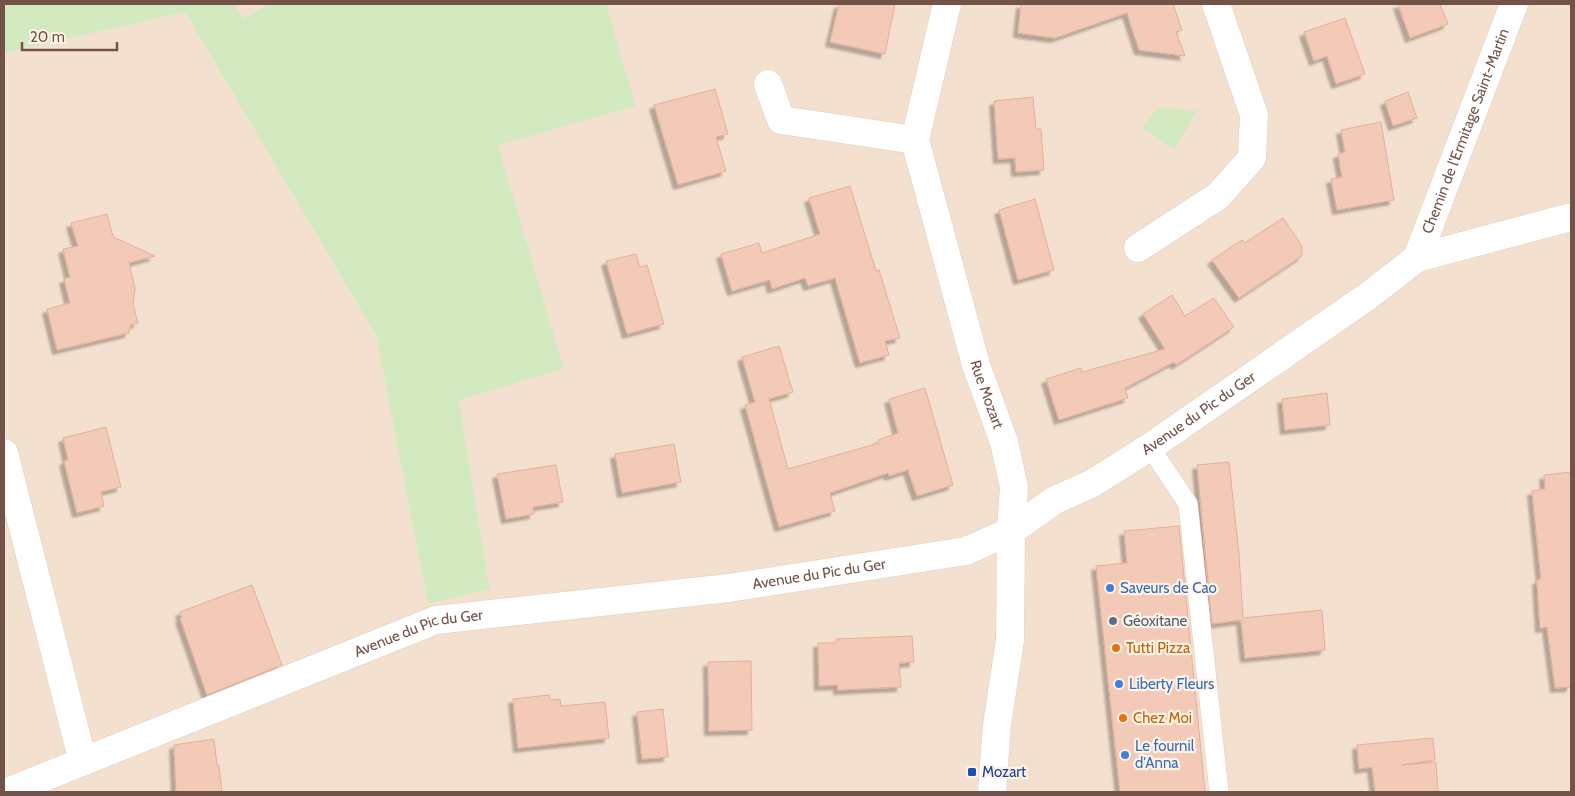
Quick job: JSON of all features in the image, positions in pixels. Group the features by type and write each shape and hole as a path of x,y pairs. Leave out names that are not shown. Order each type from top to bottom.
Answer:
{"street":[{"name":"Rue Mozart","path":"947,4 915,140 976,365 1004,442 1014,486 1011,531 1010,640 997,725 992,792"},
{"path":"1138,248 1218,196 1252,158 1254,116 1216,4"},
{"name":"Chemin de l'Ermitage Saint-Martin","path":"1417,258 1514,4"},
{"path":"768,84 781,120 915,140"},
{"name":"Avenue du Pic du Ger","path":"8,792 436,620 729,588 966,551 1011,531 1054,500 1091,484 1150,447 1368,296 1417,258 1571,217"},
{"path":"4,453 83,762"}],"lane":[{"path":"1150,447 1188,504 1220,792"}],"shaded area":[{"path":"235,4 270,4 243,18"},
{"path":"606,4 1571,4 1571,792 4,792 4,53 185,12 376,335 428,604 490,589 459,400 564,369 498,145 636,106"}],"green space":[{"path":"4,4 235,4 243,18 270,4 606,4 636,106 498,145 564,369 459,400 490,589 428,604 376,335 185,12 4,53"},
{"path":"1158,107 1197,111 1174,150 1143,128"}],"building":[{"path":"839,4 895,4 885,54 830,42"},
{"path":"1021,4 1173,4 1182,30 1176,32 1185,56 1139,50 1127,13 1055,38 1018,33"},
{"path":"1398,4 1440,4 1448,24 1410,38"},
{"path":"1345,18 1365,74 1336,84 1327,56 1314,61 1304,32"},
{"path":"715,89 728,134 716,137 726,171 678,185 654,105"},
{"path":"1408,92 1417,118 1393,126 1385,101"},
{"path":"1033,97 1036,129 1041,129 1044,170 1016,172 1015,158 998,159 994,101"},
{"path":"1381,122 1394,200 1337,210 1331,179 1342,177 1338,154 1345,152 1341,130"},
{"path":"850,186 876,271 879,270 900,338 885,341 889,355 860,363 835,278 808,286 805,278 772,289 770,280 732,291 721,254 759,243 762,253 820,234 809,198"},
{"path":"1035,199 1054,270 1018,280 999,210"},
{"path":"107,214 113,237 155,256 129,263 135,288 133,304 138,323 130,325 129,333 57,350 47,309 70,303 64,279 70,277 63,249 78,246 71,223"},
{"path":"1283,218 1302,246 1302,256 1239,298 1212,260 1242,240 1245,243"},
{"path":"636,254 640,267 647,265 664,324 627,334 606,261"},
{"path":"1172,295 1185,316 1214,298 1234,327 1176,365 1174,362 1125,388 1128,398 1059,420 1046,379 1081,368 1082,372 1165,349 1143,314"},
{"path":"779,346 793,392 769,399 788,469 879,443 878,440 898,433 889,399 925,388 953,485 917,496 908,470 889,476 888,473 830,493 835,511 779,527 745,405 755,402 742,357"},
{"path":"1327,393 1330,425 1285,430 1282,399"},
{"path":"106,427 121,487 101,492 104,506 77,513 64,461 68,460 63,438"},
{"path":"674,444 681,482 622,493 615,454"},
{"path":"1229,462 1239,554 1243,618 1322,610 1325,650 1245,658 1241,620 1212,624 1197,465"},
{"path":"556,465 563,502 533,507 534,514 506,519 497,474"},
{"path":"1571,472 1571,687 1555,688 1547,627 1540,628 1537,580 1541,579 1532,491 1545,489 1544,475"},
{"path":"1179,526 1205,792 1120,792 1096,566 1127,563 1124,531"},
{"path":"252,585 282,665 207,695 180,618 182,617 180,612"},
{"path":"912,636 914,662 899,663 901,687 838,690 838,685 819,686 818,643 836,643 836,639"},
{"path":"751,661 752,730 709,731 708,662"},
{"path":"549,695 550,700 560,699 561,706 605,702 609,738 518,748 513,699"},
{"path":"663,709 668,757 642,759 637,712"},
{"path":"1433,738 1435,760 1402,765 1436,762 1438,792 1375,792 1372,767 1359,769 1357,745"},
{"path":"214,739 222,792 176,792 174,745"}],"place":[{"name":"Saveurs de Cao","path":"1110,588"},
{"name":"Géoxitane","path":"1113,621"},
{"name":"Tutti Pizza","path":"1116,648"},
{"name":"Liberty Fleurs","path":"1119,684"},
{"name":"Chez Moi","path":"1123,718"},
{"name":"Le fournil d'Anna","path":"1125,755"},
{"name":"Mozart","path":"972,772"}]}
